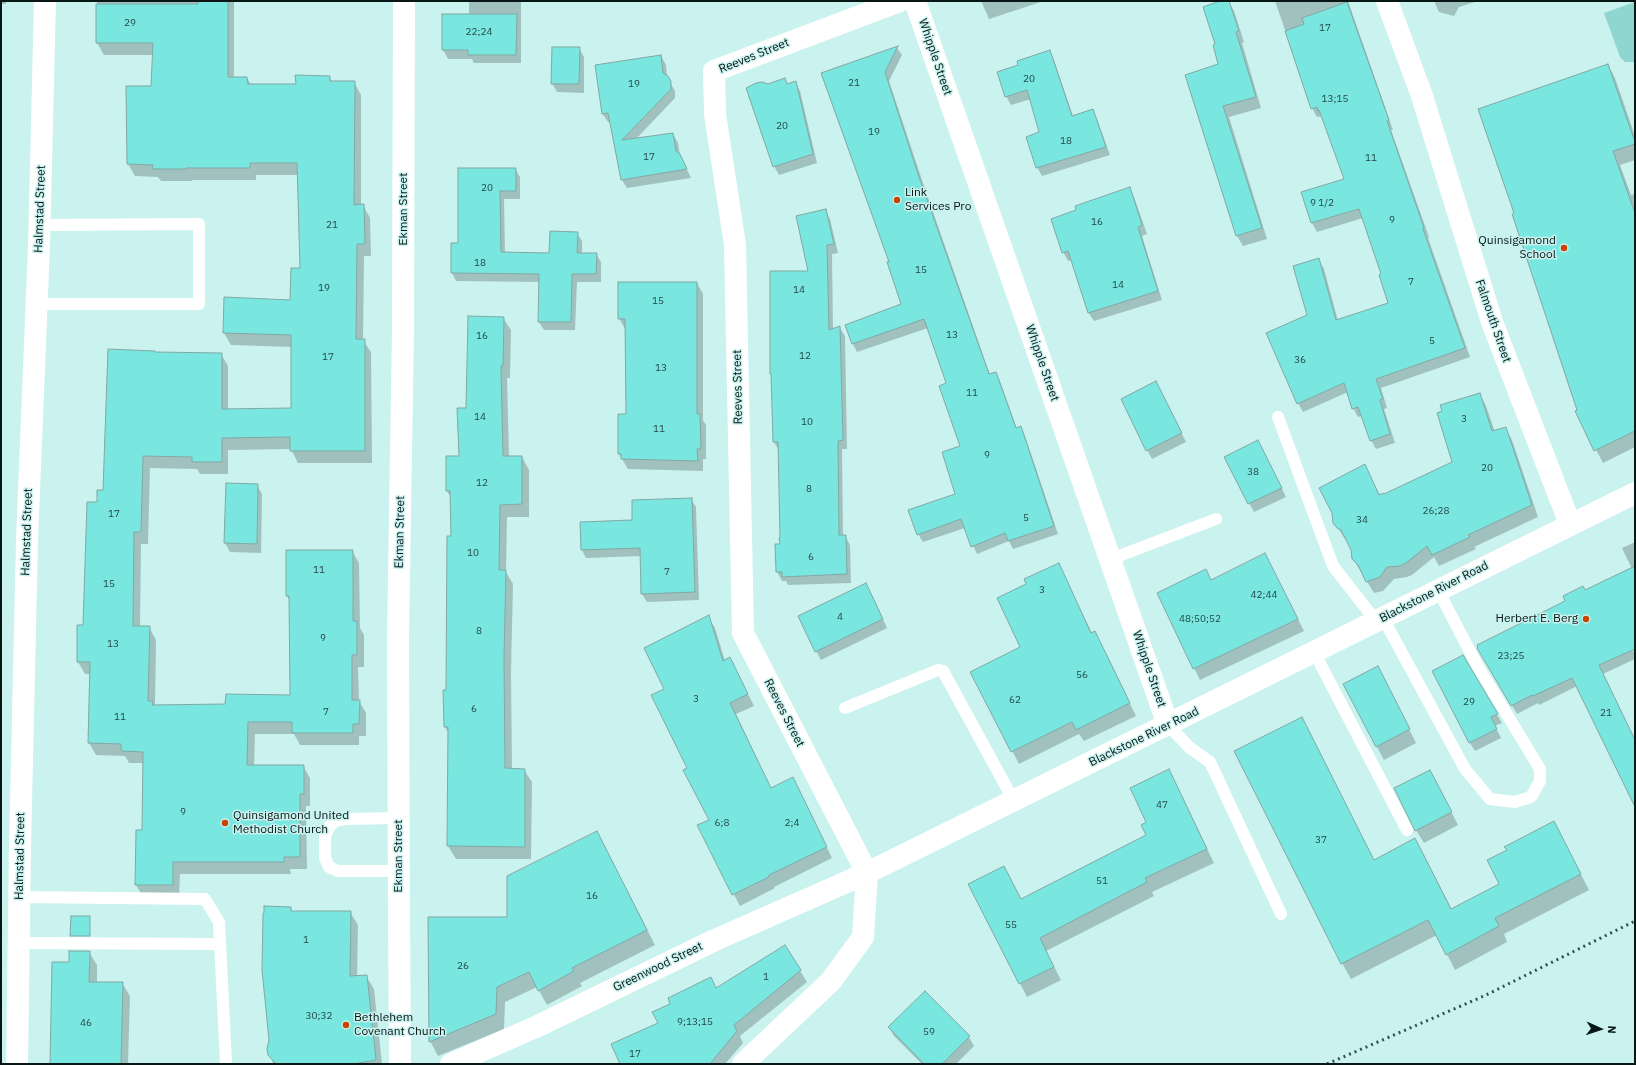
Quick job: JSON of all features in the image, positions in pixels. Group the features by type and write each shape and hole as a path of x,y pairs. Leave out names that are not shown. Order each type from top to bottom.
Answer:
{"street":[{"name":"Halmstad Street","path":"17,1064 27,540 39,225 45,1"},
{"name":"Ekman Street","path":"400,1064 398,638 403,320 404,1"},
{"name":"Reeves Street","path":"867,873 743,633 735,245 715,114 714,71 900,1"},
{"name":"Whipple Street","path":"915,1 1168,725"},
{"name":"Falmouth Street","path":"1387,1 1422,96 1492,322 1570,524"},
{"name":"Blackstone River Road","path":"867,873 1635,493"},
{"name":"Greenwood Street","path":"451,1064 538,1026 715,940 867,873"},
{"path":"743,1064 831,980 863,937 867,873"}],"lane":[{"path":"36,304 199,304 199,224 39,225"},
{"path":"1278,417 1333,566 1380,620 1465,769 1490,799 1515,802 1531,797 1540,781 1540,769 1477,665 1438,590"},
{"path":"1111,559 1216,519"},
{"path":"1314,652 1407,830"},
{"path":"845,708 932,672 938,670 943,671 1014,801"},
{"path":"1168,725 1190,748 1210,762 1281,914"},
{"path":"398,818 346,819 335,821 329,827 325,837 325,858 330,867 338,871 398,871"},
{"path":"19,897 205,899 219,922 226,1064"},
{"path":"19,943 220,944"}],"shaded area":[{"path":"1635,2 1635,62 1625,62 1620,57 1604,13"}],"building":[{"path":"198,1 228,1 228,77 247,77 248,84 296,84 295,75 330,76 330,81 355,81 354,205 364,204 365,244 357,244 356,339 365,339 365,451 290,451 290,437 222,438 222,462 192,462 192,457 143,456 141,532 134,532 133,626 150,626 148,701 153,701 152,705 225,704 226,694 290,695 289,596 286,596 286,550 353,550 353,621 357,621 357,655 352,655 352,700 360,700 359,724 353,724 353,733 292,733 292,722 248,722 247,765 304,765 304,794 300,794 300,857 284,857 284,862 173,862 173,885 135,885 136,830 142,830 143,752 121,751 121,744 88,743 90,662 77,662 77,625 83,625 87,502 97,502 97,490 103,490 108,349 155,352 222,353 222,409 291,408 291,335 223,333 224,297 290,300 291,268 300,268 297,163 250,163 250,168 186,169 152,169 153,165 127,164 126,86 151,86 153,43 96,43 96,4 198,4"},
{"path":"1220,1 1229,1 1239,31 1236,32 1256,97 1223,106 1262,228 1236,236 1185,75 1218,64 1213,45 1215,44 1203,7"},
{"path":"1347,2 1389,120 1387,121 1424,228 1423,229 1465,348 1376,379 1383,399 1380,400 1390,434 1370,441 1358,407 1352,409 1344,383 1297,404 1266,333 1307,315 1293,266 1319,258 1336,320 1388,303 1379,275 1381,274 1359,209 1311,223 1301,192 1344,179 1319,110 1318,111 1317,107 1311,109 1285,31 1304,24 1302,18"},
{"path":"442,14 517,14 516,55 468,55 468,50 442,50"},
{"path":"898,46 885,72 918,174 989,374 996,372 1016,428 1021,426 1054,526 1008,541 1005,533 971,547 961,519 917,535 908,510 955,494 942,452 960,446 939,386 946,383 924,319 852,344 845,325 901,304 887,262 889,262 821,73"},
{"path":"552,47 580,47 579,84 551,84"},
{"path":"1050,50 1072,116 1093,109 1106,147 1036,168 1026,137 1039,132 1027,90 1005,97 997,72 1018,65 1017,61"},
{"path":"661,55 663,73 668,76 671,81 671,89 622,140 673,133 676,151 680,154 687,169 621,180 608,113 602,114 595,65"},
{"path":"1608,64 1635,142 1635,144 1613,151 1635,213 1635,431 1594,451 1575,411 1577,410 1512,214 1514,213 1478,109"},
{"path":"785,78 787,84 796,81 813,154 773,167 746,88 756,83 762,82 768,84"},
{"path":"458,168 516,168 516,191 500,191 501,252 549,253 550,231 578,232 577,253 597,253 596,274 572,274 571,322 538,322 539,274 451,273 451,243 458,243"},
{"path":"1130,187 1142,225 1138,227 1158,291 1088,313 1068,251 1062,253 1051,219 1076,210 1075,206"},
{"path":"826,209 834,244 827,245 829,330 840,326 843,440 838,441 839,535 846,535 847,574 782,577 782,572 776,572 775,544 780,544 780,538 778,442 773,442 770,374 770,271 808,271 796,216"},
{"path":"618,282 697,282 697,414 700,414 701,449 697,449 698,461 621,459 621,454 618,454 618,414 626,414 625,319 618,319"},
{"path":"468,316 504,317 503,366 501,366 503,456 522,456 522,504 500,505 499,570 506,570 504,657 505,768 525,769 525,847 447,846 448,727 444,727 443,690 446,690 447,536 451,536 450,491 446,491 446,456 459,456 457,408 466,408"},
{"path":"1156,381 1182,433 1146,451 1121,399"},
{"path":"1480,393 1492,431 1506,427 1532,505 1468,535 1470,537 1432,555 1427,546 1406,563 1400,566 1387,567 1380,577 1366,582 1358,565 1352,559 1351,550 1341,530 1333,523 1332,513 1319,488 1365,464 1379,495 1452,462 1437,413 1442,411 1440,405"},
{"path":"1258,440 1282,488 1248,504 1224,457"},
{"path":"226,483 258,484 257,544 224,543"},
{"path":"692,498 695,592 641,594 640,548 581,550 580,522 632,520 632,500"},
{"path":"1265,553 1298,619 1193,669 1157,593 1206,569 1211,580"},
{"path":"1059,563 1091,633 1095,631 1130,703 1076,730 1072,722 1011,752 970,672 1020,647 997,598 1026,584 1024,579"},
{"path":"1635,566 1635,649 1599,665 1635,740 1635,807 1572,678 1533,696 1532,695 1511,706 1477,648 1477,645 1565,601 1563,596 1583,586 1585,590"},
{"path":"866,583 883,619 815,652 798,616"},
{"path":"709,615 723,661 730,657 748,694 730,703 771,788 793,777 827,847 732,895 697,825 709,820 683,770 687,768 651,695 664,689 644,648"},
{"path":"1463,655 1498,714 1491,717 1497,729 1469,743 1432,671"},
{"path":"1378,666 1410,729 1376,747 1343,684"},
{"path":"1302,717 1374,860 1415,838 1451,909 1499,884 1487,860 1507,850 1504,847 1554,821 1581,874 1495,918 1499,926 1446,955 1428,920 1341,964 1234,751"},
{"path":"1169,769 1207,849 1145,878 1147,882 1040,938 1054,967 1019,984 968,884 1004,866 1021,899 1146,835 1141,825 1146,822 1130,788"},
{"path":"1430,770 1452,812 1415,831 1394,788"},
{"path":"597,831 647,930 572,968 574,971 538,991 529,972 497,987 496,1014 429,1042 428,917 507,917 507,876"},
{"path":"264,906 291,907 291,911 351,911 350,976 367,975 376,1060 353,1064 276,1064 268,1055 267,1049 269,1040 262,970"},
{"path":"71,916 90,916 90,936 70,936"},
{"path":"785,945 801,970 734,1025 737,1031 710,1064 620,1064 611,1044 658,1023 652,1012 670,1004 668,998 711,977 716,988"},
{"path":"69,951 90,951 89,982 123,982 121,1064 50,1064 52,962 69,962"},
{"path":"925,991 970,1036 942,1064 924,1064 888,1027"}],"railway":[{"path":"1327,1064 1484,996 1635,921"}],"place":[{"name":"Link Services Pro","path":"897,200"},
{"name":"Quinsigamond School","path":"1564,248"},
{"name":"Herbert E. Berg","path":"1586,619"},
{"name":"Quinsigamond United Methodist Church","path":"225,823"},
{"name":"Bethlehem Covenant Church","path":"346,1025"}]}
